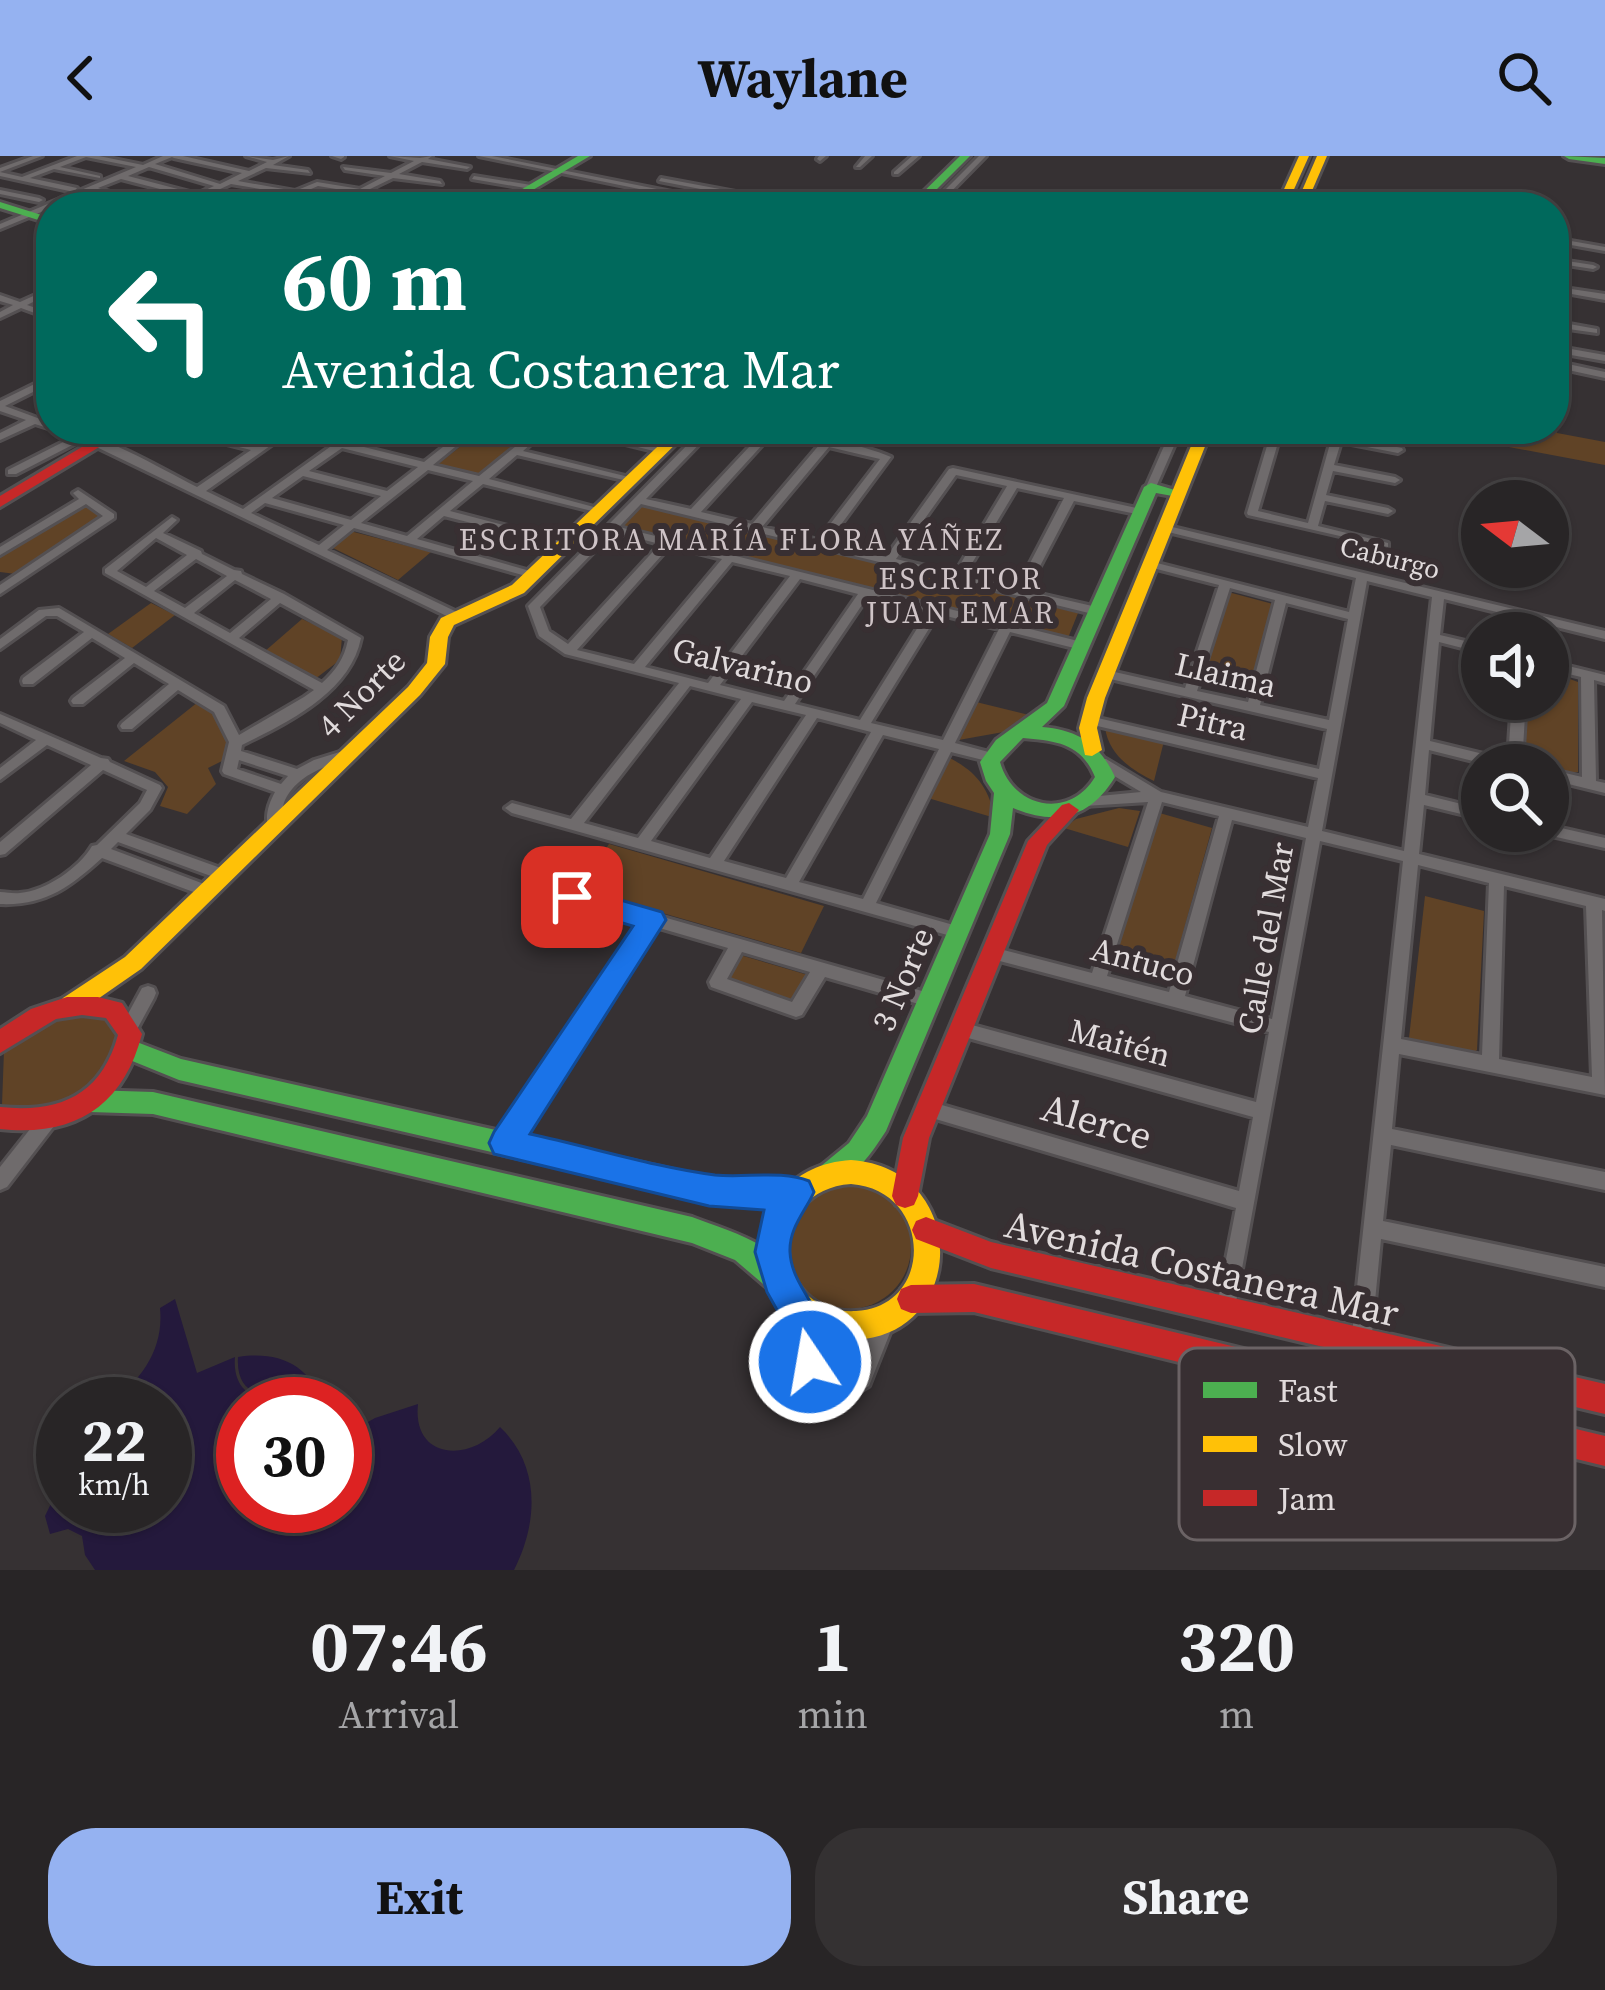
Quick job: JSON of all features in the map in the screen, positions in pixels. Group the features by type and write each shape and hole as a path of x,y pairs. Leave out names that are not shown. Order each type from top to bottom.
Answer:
{"street":[{"path":"0,156 25,161"},
{"path":"0,172 39,156"},
{"path":"22,178 86,156 287,192"},
{"path":"83,192 171,156 250,173"},
{"path":"249,156 308,172"},
{"path":"207,192 286,156"},
{"path":"393,156 466,167"},
{"path":"482,156 572,164"},
{"path":"533,156 666,192"},
{"path":"858,166 869,156"},
{"path":"896,173 916,156"},
{"path":"928,192 965,156"},
{"path":"947,192 983,156"},
{"path":"1287,192 1304,156"},
{"path":"1307,192 1322,156"},
{"path":"1569,156 1605,161"},
{"path":"361,191 425,158"},
{"path":"524,192 572,164"},
{"path":"53,167 98,177"},
{"path":"345,168 440,183"},
{"path":"0,172 74,190"},
{"path":"120,176 174,192"},
{"path":"474,178 532,187"},
{"path":"662,180 726,192"},
{"path":"297,192 315,184 367,192"},
{"path":"92,188 105,192"},
{"path":"645,192 650,189"},
{"path":"0,192 36,210"},
{"path":"0,205 36,211"},
{"path":"0,227 36,214"},
{"path":"1569,243 1605,249"},
{"path":"1569,263 1592,267"},
{"path":"1569,288 1605,300"},
{"path":"0,315 36,297"},
{"path":"0,298 36,311"},
{"path":"1569,299 1605,300"},
{"path":"1569,326 1594,331"},
{"path":"1569,352 1605,358"},
{"path":"1569,367 1605,374"},
{"path":"0,406 36,387"},
{"path":"0,406 34,420"},
{"path":"0,437 34,420"},
{"path":"12,472 80,444"},
{"path":"0,502 84,444"},
{"path":"98,444 454,616 506,597 565,544 605,519"},
{"path":"240,444 260,449"},
{"path":"198,491 267,444"},
{"path":"244,513 339,444 482,481 668,542 1082,646"},
{"path":"320,550 453,444"},
{"path":"410,539 525,444"},
{"path":"636,444 662,450"},
{"path":"635,490 668,444"},
{"path":"534,606 605,519 691,444"},
{"path":"694,513 756,444"},
{"path":"755,528 825,444"},
{"path":"821,544 886,457 835,444"},
{"path":"1026,733 1056,704 1170,444"},
{"path":"905,1196 913,1149 928,1109 1038,842 1105,784 1089,720 1199,444"},
{"path":"1273,444 1252,513 1384,545"},
{"path":"1312,528 1335,444"},
{"path":"1376,444 1398,450"},
{"path":"516,452 694,513 1097,611"},
{"path":"1329,467 1395,480"},
{"path":"300,472 389,495"},
{"path":"889,561 949,473 1141,512"},
{"path":"958,578 1014,484"},
{"path":"1151,488 1178,493"},
{"path":"1020,592 1072,496"},
{"path":"1321,496 1388,511"},
{"path":"0,552 81,497 110,515 0,590"},
{"path":"262,499 532,574"},
{"path":"444,513 565,544"},
{"path":"172,520 109,569 320,688"},
{"name":"Caburgo","path":"1163,528 1605,635"},
{"path":"158,535 355,638 350,661 320,688 289,714 235,744 230,771 283,790"},
{"path":"534,606 543,633 569,651 668,542"},
{"path":"146,592 197,553"},
{"path":"637,669 729,558"},
{"path":"1149,564 1355,616"},
{"path":"186,614 237,574"},
{"path":"0,575 15,580"},
{"path":"711,688 797,575"},
{"name":"Calle del Mar","path":"1226,1311 1362,576"},
{"path":"1190,693 1225,584"},
{"path":"787,706 865,592"},
{"path":"1361,1342 1438,595"},
{"path":"231,639 280,597"},
{"path":"506,597 534,606"},
{"path":"1253,707 1281,598"},
{"path":"790,885 934,609"},
{"path":"0,644 50,611 219,709 235,744 299,775"},
{"name":"4 Norte","path":"24,1023 71,1005 133,963 428,676 439,656 441,632 454,616"},
{"path":"867,906 1006,627"},
{"path":"28,681 92,632"},
{"path":"1433,637 1461,644"},
{"name":"Galvarino","path":"569,651 991,757"},
{"path":"78,701 134,657"},
{"path":"1569,670 1605,680"},
{"name":"Llaima","path":"1106,674 1335,726"},
{"path":"1587,675 1597,786"},
{"path":"574,825 687,682"},
{"path":"127,726 178,683"},
{"path":"641,844 749,697"},
{"path":"714,864 814,713"},
{"path":"0,718 151,783 153,796 54,888 34,899 0,898"},
{"name":"Pitra","path":"1089,720 1325,775"},
{"path":"1157,796 1034,808 1004,793 993,779 991,757 1007,739 1026,733 1061,734 1157,796 1600,903 1603,1086 1392,1045"},
{"path":"0,775 46,738"},
{"path":"1423,745 1461,754"},
{"path":"274,825 274,805 283,790 299,775 346,755"},
{"path":"0,850 103,762"},
{"name":"3 Norte","path":"829,1175 872,1132 1000,834 1004,793"},
{"path":"1098,980 1157,796"},
{"path":"1417,798 1461,809"},
{"path":"512,808 958,932"},
{"path":"1175,1001 1227,813"},
{"path":"114,835 224,875"},
{"path":"1569,835 1605,843"},
{"path":"97,850 207,892"},
{"path":"1490,1064 1497,879"},
{"path":"572,897 929,1000"},
{"path":"506,1143 652,920"},
{"path":"738,945 717,982 796,1010 821,969"},
{"name":"Antuco","path":"992,953 1279,1028"},
{"path":"0,1118 23,1123 48,1120 90,1101 116,1076 148,993"},
{"path":"71,1005 108,1008 129,1039 179,1069 709,1190 754,1195 797,1192 829,1175 869,1175 905,1196 926,1230 926,1273 911,1299 887,1317 841,1324 798,1304"},
{"path":"0,1024 24,1023"},
{"path":"0,1043 24,1023"},
{"name":"Maitén","path":"961,1029 1263,1112"},
{"path":"90,1101 153,1103 692,1231 745,1251 779,1279 798,1304 810,1370"},
{"name":"Alerce","path":"928,1109 1246,1202"},
{"path":"0,1180 48,1120"},
{"path":"1382,1135 1605,1181"},
{"path":"779,1279 773,1238 781,1213 797,1192"},
{"path":"1373,1228 1605,1277"},
{"name":"Avenida Costanera Mar","path":"926,1230 991,1255 1387,1348"},
{"path":"911,1299 946,1295 989,1302 1179,1348"},
{"path":"862,1378 887,1317"},
{"name":"Avenida Costanera Mar","path":"1575,1392 1605,1399"},
{"path":"1575,1444 1605,1451"}],"shaded area":[{"path":"1569,435 1605,442 1605,465 1493,444 1569,444"},
{"path":"463,444 518,444 475,477 437,465"},
{"path":"640,505 1078,613 1068,638 619,525"},
{"path":"87,506 104,514 16,574 0,572 0,555"},
{"path":"350,531 431,552 398,580 331,547"},
{"path":"1228,592 1273,604 1249,694 1244,696 1200,682"},
{"path":"151,603 175,615 132,648 108,634"},
{"path":"302,619 342,637 340,660 315,679 264,652"},
{"path":"1569,679 1578,682 1578,772 1569,772 1569,744 1524,744 1526,720 1569,720"},
{"path":"972,701 1033,716 1009,731 953,741"},
{"path":"198,702 218,715 231,746 222,761 208,768 216,784 187,814 160,806 168,787 155,772 124,761"},
{"path":"1105,727 1164,741 1154,781 1122,760"},
{"path":"948,757 980,782 995,818 928,798"},
{"path":"1119,808 1140,811 1128,847 1064,828 1076,819"},
{"path":"1156,812 1212,828 1175,962 1115,945"},
{"path":"609,844 824,906 801,953 579,889"},
{"path":"1425,896 1484,911 1477,1050 1471,1055 1409,1038"},
{"path":"740,955 808,975 791,999 732,980 728,976"},
{"path":"72,1012 104,1016 119,1036 107,1073 87,1092 59,1105 28,1111 2,1105 4,1051 34,1025"},
{"path":"849,1185 873,1190 893,1203 906,1223 911,1247 906,1271 893,1291 873,1304 849,1309 825,1304 805,1291 792,1271 787,1247 792,1223 805,1203 825,1190"},
{"path":"175,1299 197,1373 235,1357 238,1377 216,1377 216,1533 372,1533 372,1420 418,1404 419,1423 433,1445 446,1450 474,1446 500,1427 523,1459 531,1514 514,1570 95,1570 85,1555 82,1536 76,1533 192,1533 192,1377 137,1377 154,1350 160,1308"},
{"path":"266,1356 307,1377 241,1377 238,1357"}],"traffic: fast":[{"path":"523,192 585,156"},
{"path":"928,192 965,156"},
{"path":"1569,156 1605,161"},
{"path":"0,205 36,216"},
{"path":"1026,733 1064,736 1084,746 1105,777 1095,794 1062,810 1023,805 995,781 990,762 1002,744 1055,706 1151,487 1178,493"},
{"path":"830,1175 858,1151 877,1123 1000,834 1004,793"},
{"path":"129,1049 179,1069 709,1190 754,1195 797,1192"},
{"path":"90,1101 153,1103 692,1230 745,1251 779,1279"}],"traffic: slow":[{"path":"1288,192 1304,156"},
{"path":"1306,192 1322,156"},
{"path":"71,1005 133,963 414,691 436,664 439,637 447,622 518,589 668,444"},
{"path":"1092,750 1088,728 1096,698 1199,444"},
{"path":"851,1172 880,1178 905,1195 922,1220 928,1249 922,1278 905,1303 880,1320 851,1326 822,1320 797,1303 780,1278 774,1249 780,1220 797,1195 822,1178 851,1172"}],"traffic: jam":[{"path":"0,502 97,444"},
{"path":"905,1196 916,1138 1038,841 1069,810"},
{"path":"0,1043 39,1016 82,1005 114,1010 130,1034 114,1076 84,1104 45,1119 0,1118"},
{"path":"926,1230 991,1255 1388,1348"},
{"path":"911,1299 974,1298 1180,1348"},
{"path":"1575,1392 1605,1399"},
{"path":"1575,1444 1605,1451"}],"district":[{"name":"ESCRITORA MARÍA FLORA YÁÑEZ","path":"732,540"},
{"name":"ESCRITOR JUAN EMAR","path":"961,596"}],"route":[{"path":"572,897 652,920 506,1143 709,1190 754,1195 797,1192 776,1225 772,1252 779,1279 804,1321 810,1362"}]}
